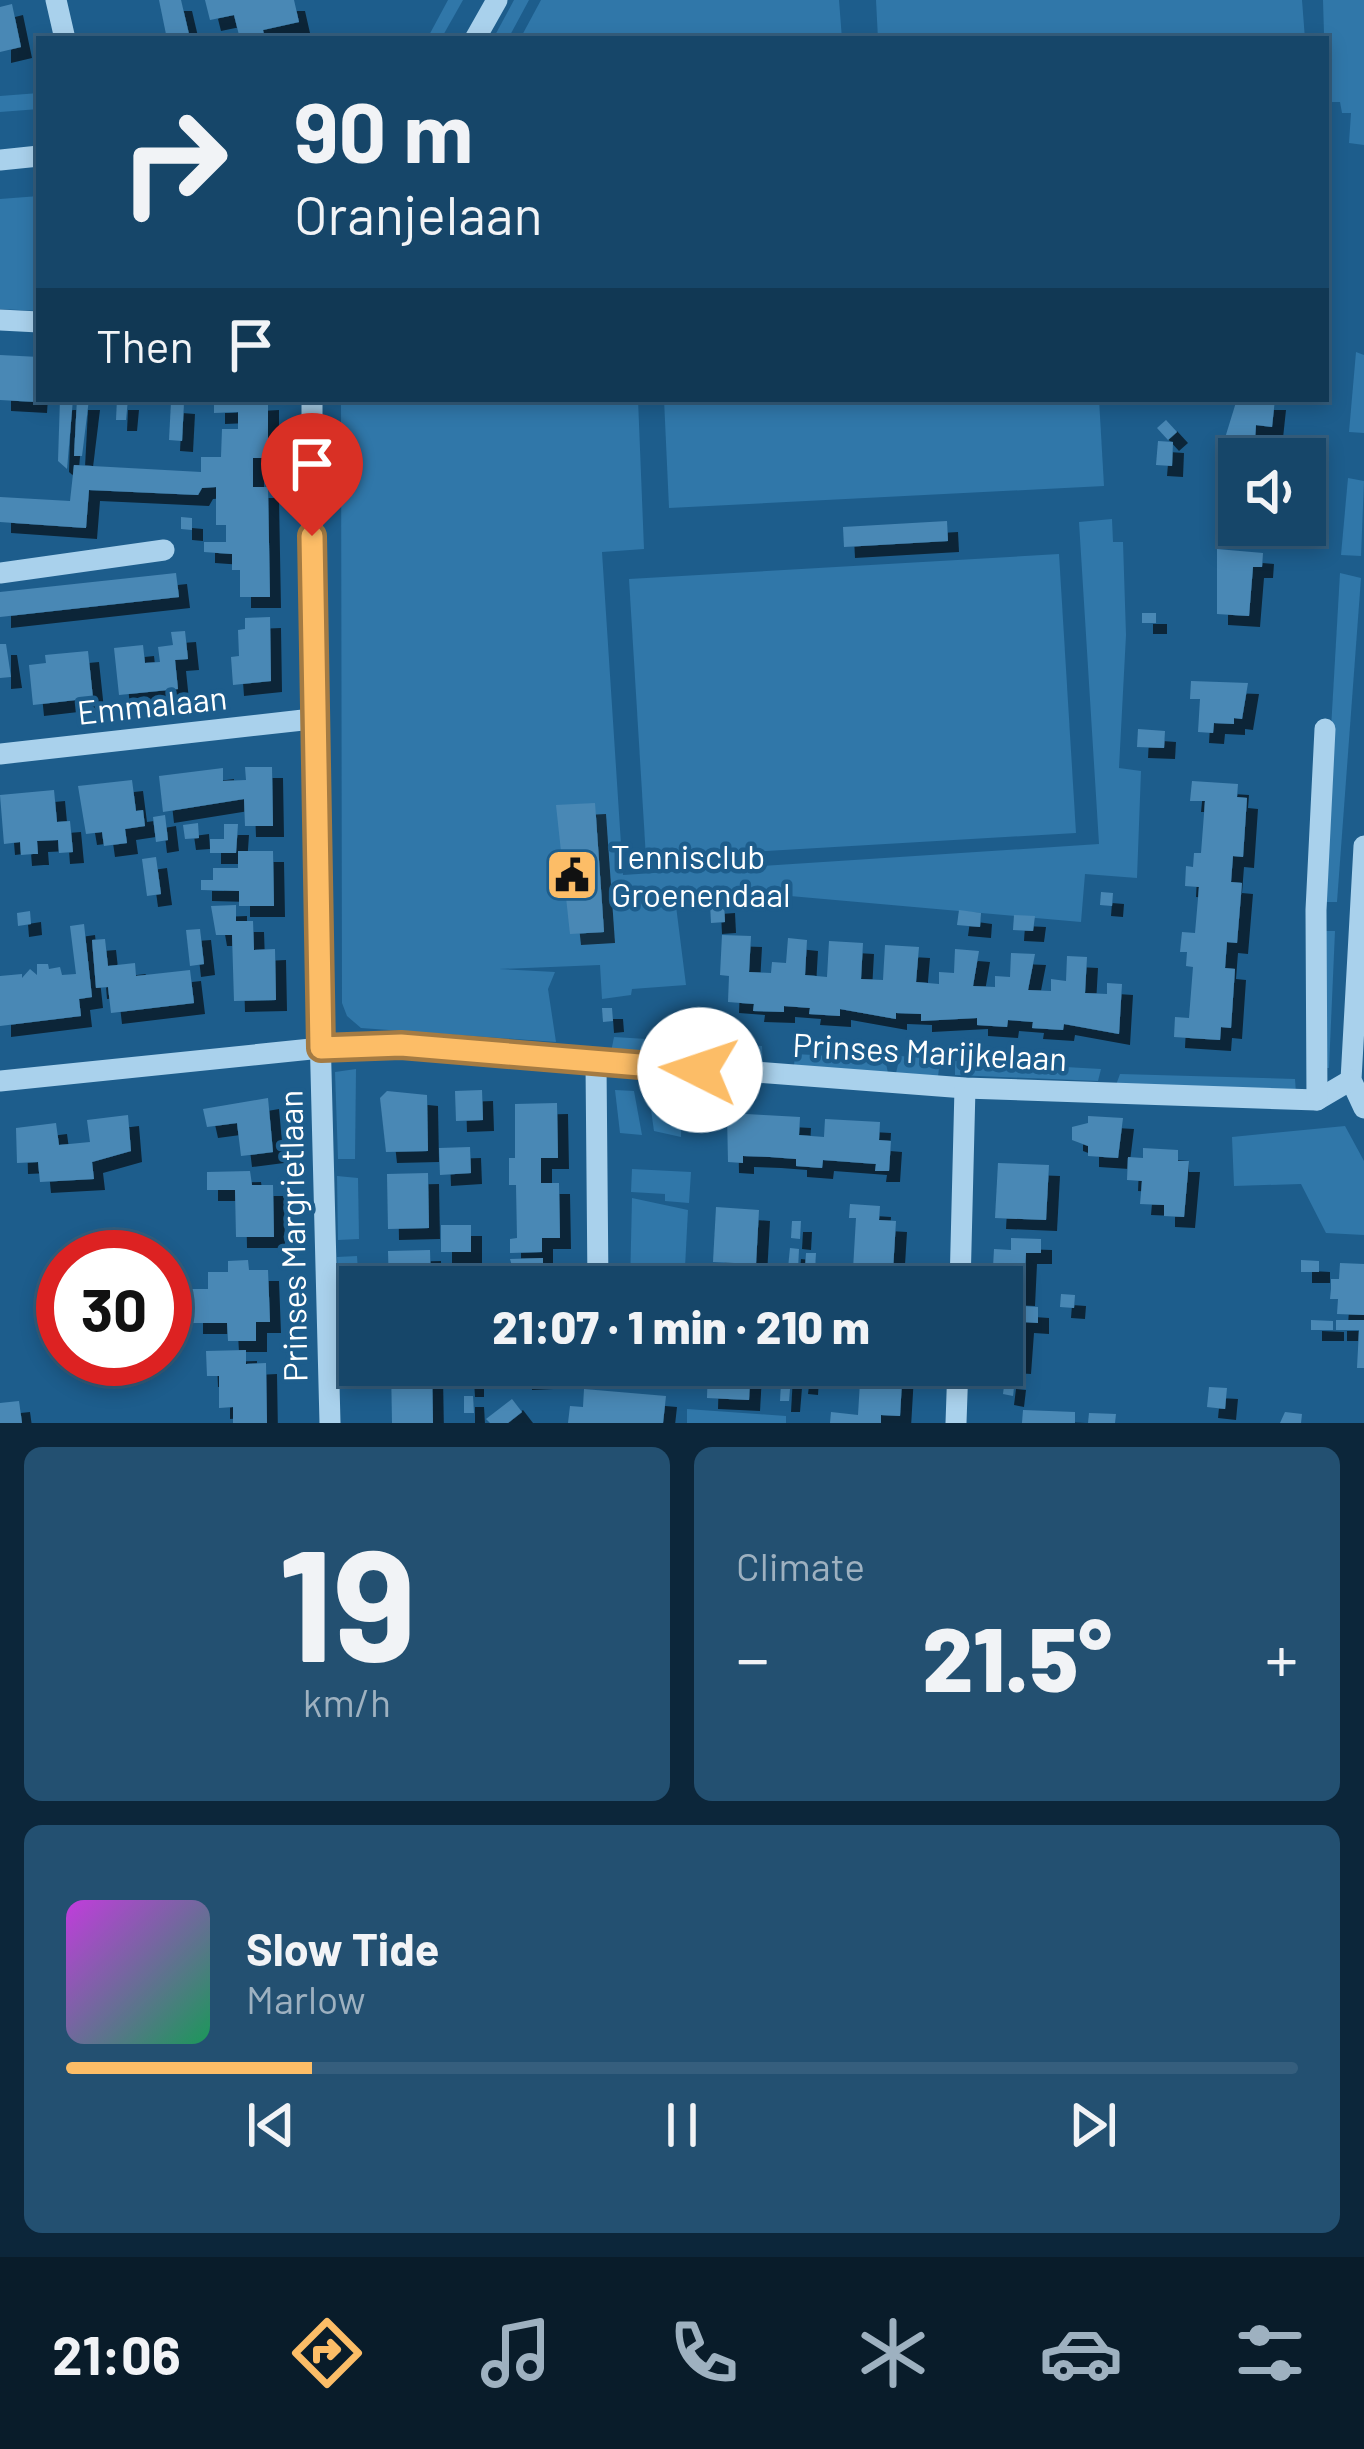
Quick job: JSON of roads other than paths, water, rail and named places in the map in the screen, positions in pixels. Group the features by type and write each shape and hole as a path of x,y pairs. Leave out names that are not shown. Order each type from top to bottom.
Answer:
{"street":[{"path":"56,0 64,36"},
{"path":"477,36 497,0"},
{"path":"0,160 36,156"},
{"path":"0,320 36,322"},
{"name":"Prinses Margrietlaan","path":"312,402 312,719 330,1423"},
{"path":"0,572 164,550"},
{"name":"Emmalaan","path":"0,754 312,719"},
{"path":"1317,1100 1316,910 1324,729"},
{"path":"1364,845 1351,1080 1364,1108"},
{"path":"1316,910 1359,909"},
{"name":"Prinses Marijkelaan","path":"0,1081 321,1048 401,1045 965,1088 1317,1100"},
{"path":"596,1063 598,1266"},
{"path":"1317,1100 1351,1080"},
{"path":"961,1266 965,1088"},
{"path":"956,1423 957,1386"}],"place":[{"name":"Tennisclub Groenendaal","path":"572,875"}]}
